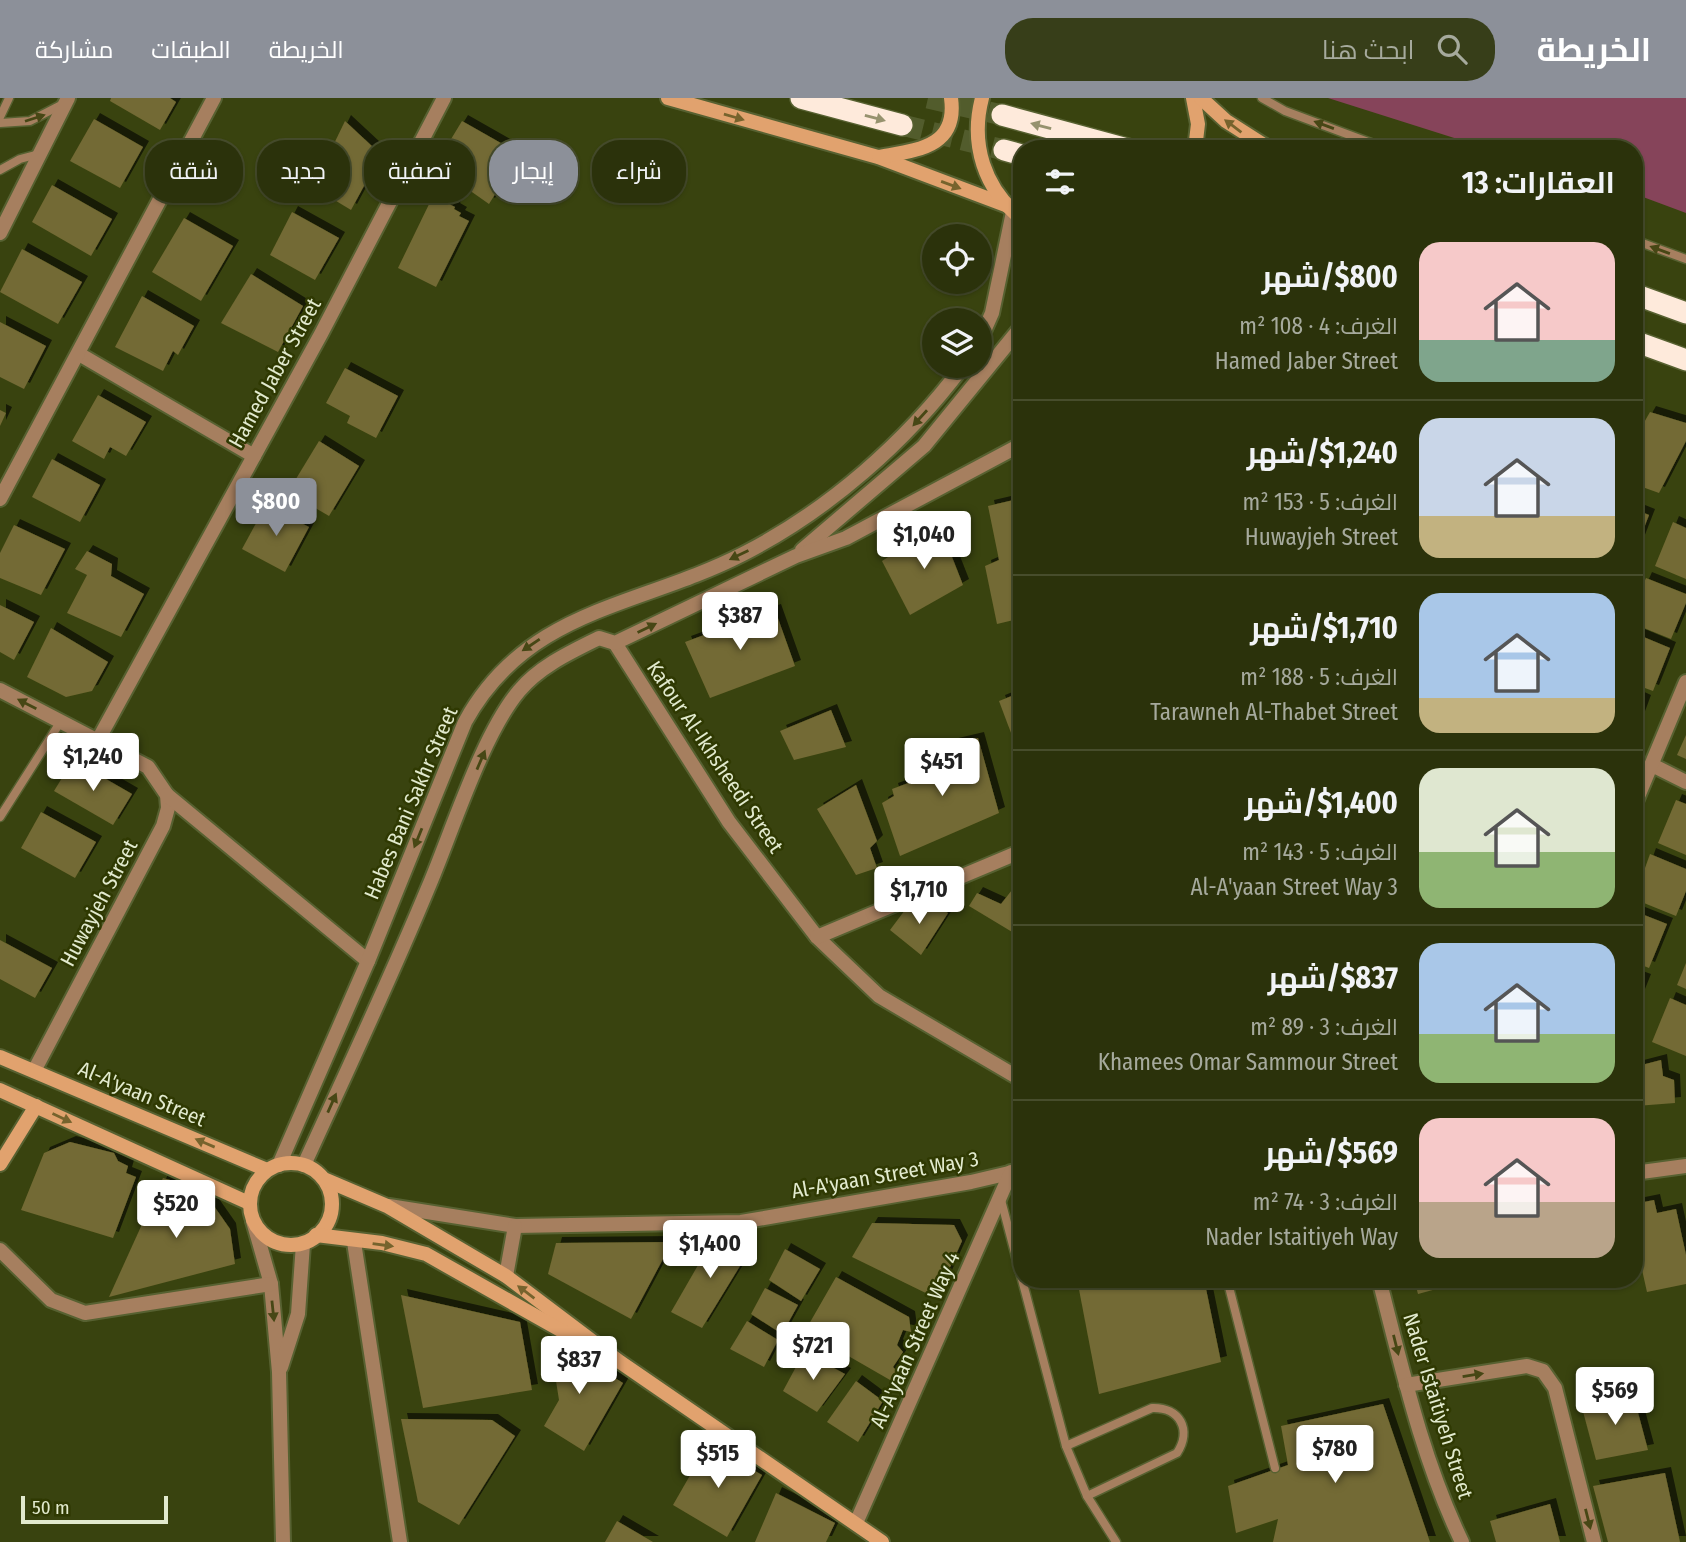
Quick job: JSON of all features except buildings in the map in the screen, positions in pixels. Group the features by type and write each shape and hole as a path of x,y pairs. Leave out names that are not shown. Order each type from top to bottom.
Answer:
{"highway":[{"path":"801,98 902,125"},
{"path":"1002,115 1094,140"},
{"path":"1643,296 1686,313"},
{"path":"1643,346 1686,360"}],"street":[{"path":"0,499 214,98"},
{"name":"Hamed Jaber Street","path":"97,740 254,456 444,98"},
{"path":"668,98 878,158 1013,212"},
{"path":"878,158 923,148 938,141 950,122 951,98"},
{"path":"982,98 977,140 982,164 992,187 1013,211"},
{"path":"1193,98 1198,124 1196,140"},
{"path":"1201,98 1226,121 1256,140"},
{"path":"0,233 67,100"},
{"path":"992,313 1013,217"},
{"path":"796,556 924,446 1013,337"},
{"path":"79,354 254,456"},
{"name":"Habes Bani Sakhr Street","path":"273,1167 368,961 465,722 479,696 498,673 524,650 586,615 709,569 779,533 827,501 887,451 953,378"},
{"path":"304,1165 414,921 504,710 521,688 568,653 599,638 615,643 796,556 846,538 1013,449"},
{"name":"Kafour Al-Ikhsheedi Street","path":"615,643 729,822 817,937 879,996 1013,1075"},
{"path":"1643,786 1686,682"},
{"path":"0,690 148,767 166,794 368,961"},
{"path":"1652,765 1686,782"},
{"name":"Huwayjeh Street","path":"34,1071 163,826 168,808 166,794"},
{"path":"817,937 1013,855"},
{"name":"Al-A'yaan Street","path":"0,1057 273,1167"},
{"path":"0,1090 250,1203"},
{"path":"0,1164 36,1106"},
{"path":"283,1542 279,1372 271,1284 250,1203 252,1191 273,1167 304,1165 326,1180 387,1206 506,1276 620,1362 882,1542"},
{"path":"1643,1173 1686,1166"},
{"name":"Al-A'yaan Street Way 3","path":"387,1206 515,1226 741,1222 971,1182 1013,1171"},
{"name":"Al-A'yaan Street Way 4","path":"856,1523 1001,1200 1013,1179"},
{"path":"253,1221 268,1239 291,1246 309,1239 324,1229 330,1217 332,1204 326,1180"},
{"path":"506,1276 515,1226"},
{"path":"309,1239 382,1244 426,1254 620,1362"},
{"path":"279,1372 298,1314 309,1239"},
{"path":"354,1242 400,1542"},
{"path":"0,1250 51,1300 85,1312 271,1284"},
{"name":"Nader Istaitiyeh Street","path":"1382,1288 1406,1385 1443,1502 1462,1542"},
{"path":"1406,1385 1527,1366 1544,1371 1555,1388 1594,1542"}],"lane":[{"path":"0,117 9,98"},
{"path":"1262,98 1285,111 1363,140"},
{"path":"0,123 30,121 67,100"},
{"path":"0,170 20,159 40,154"},
{"path":"1643,243 1686,259"},
{"path":"0,817 61,721"},
{"path":"1001,1200 1013,1245"},
{"path":"1024,1288 1066,1446 1087,1496 1116,1542"},
{"path":"1229,1288 1276,1468"},
{"path":"1066,1446 1152,1408 1163,1407 1181,1421 1185,1432 1177,1453 1087,1496"}],"shaded area":[{"path":"1328,98 1686,98 1686,213 1643,197 1643,140 1461,140"}],"tunnel":[{"path":"928,98 1002,115"},
{"path":"902,125 1004,150"}]}
